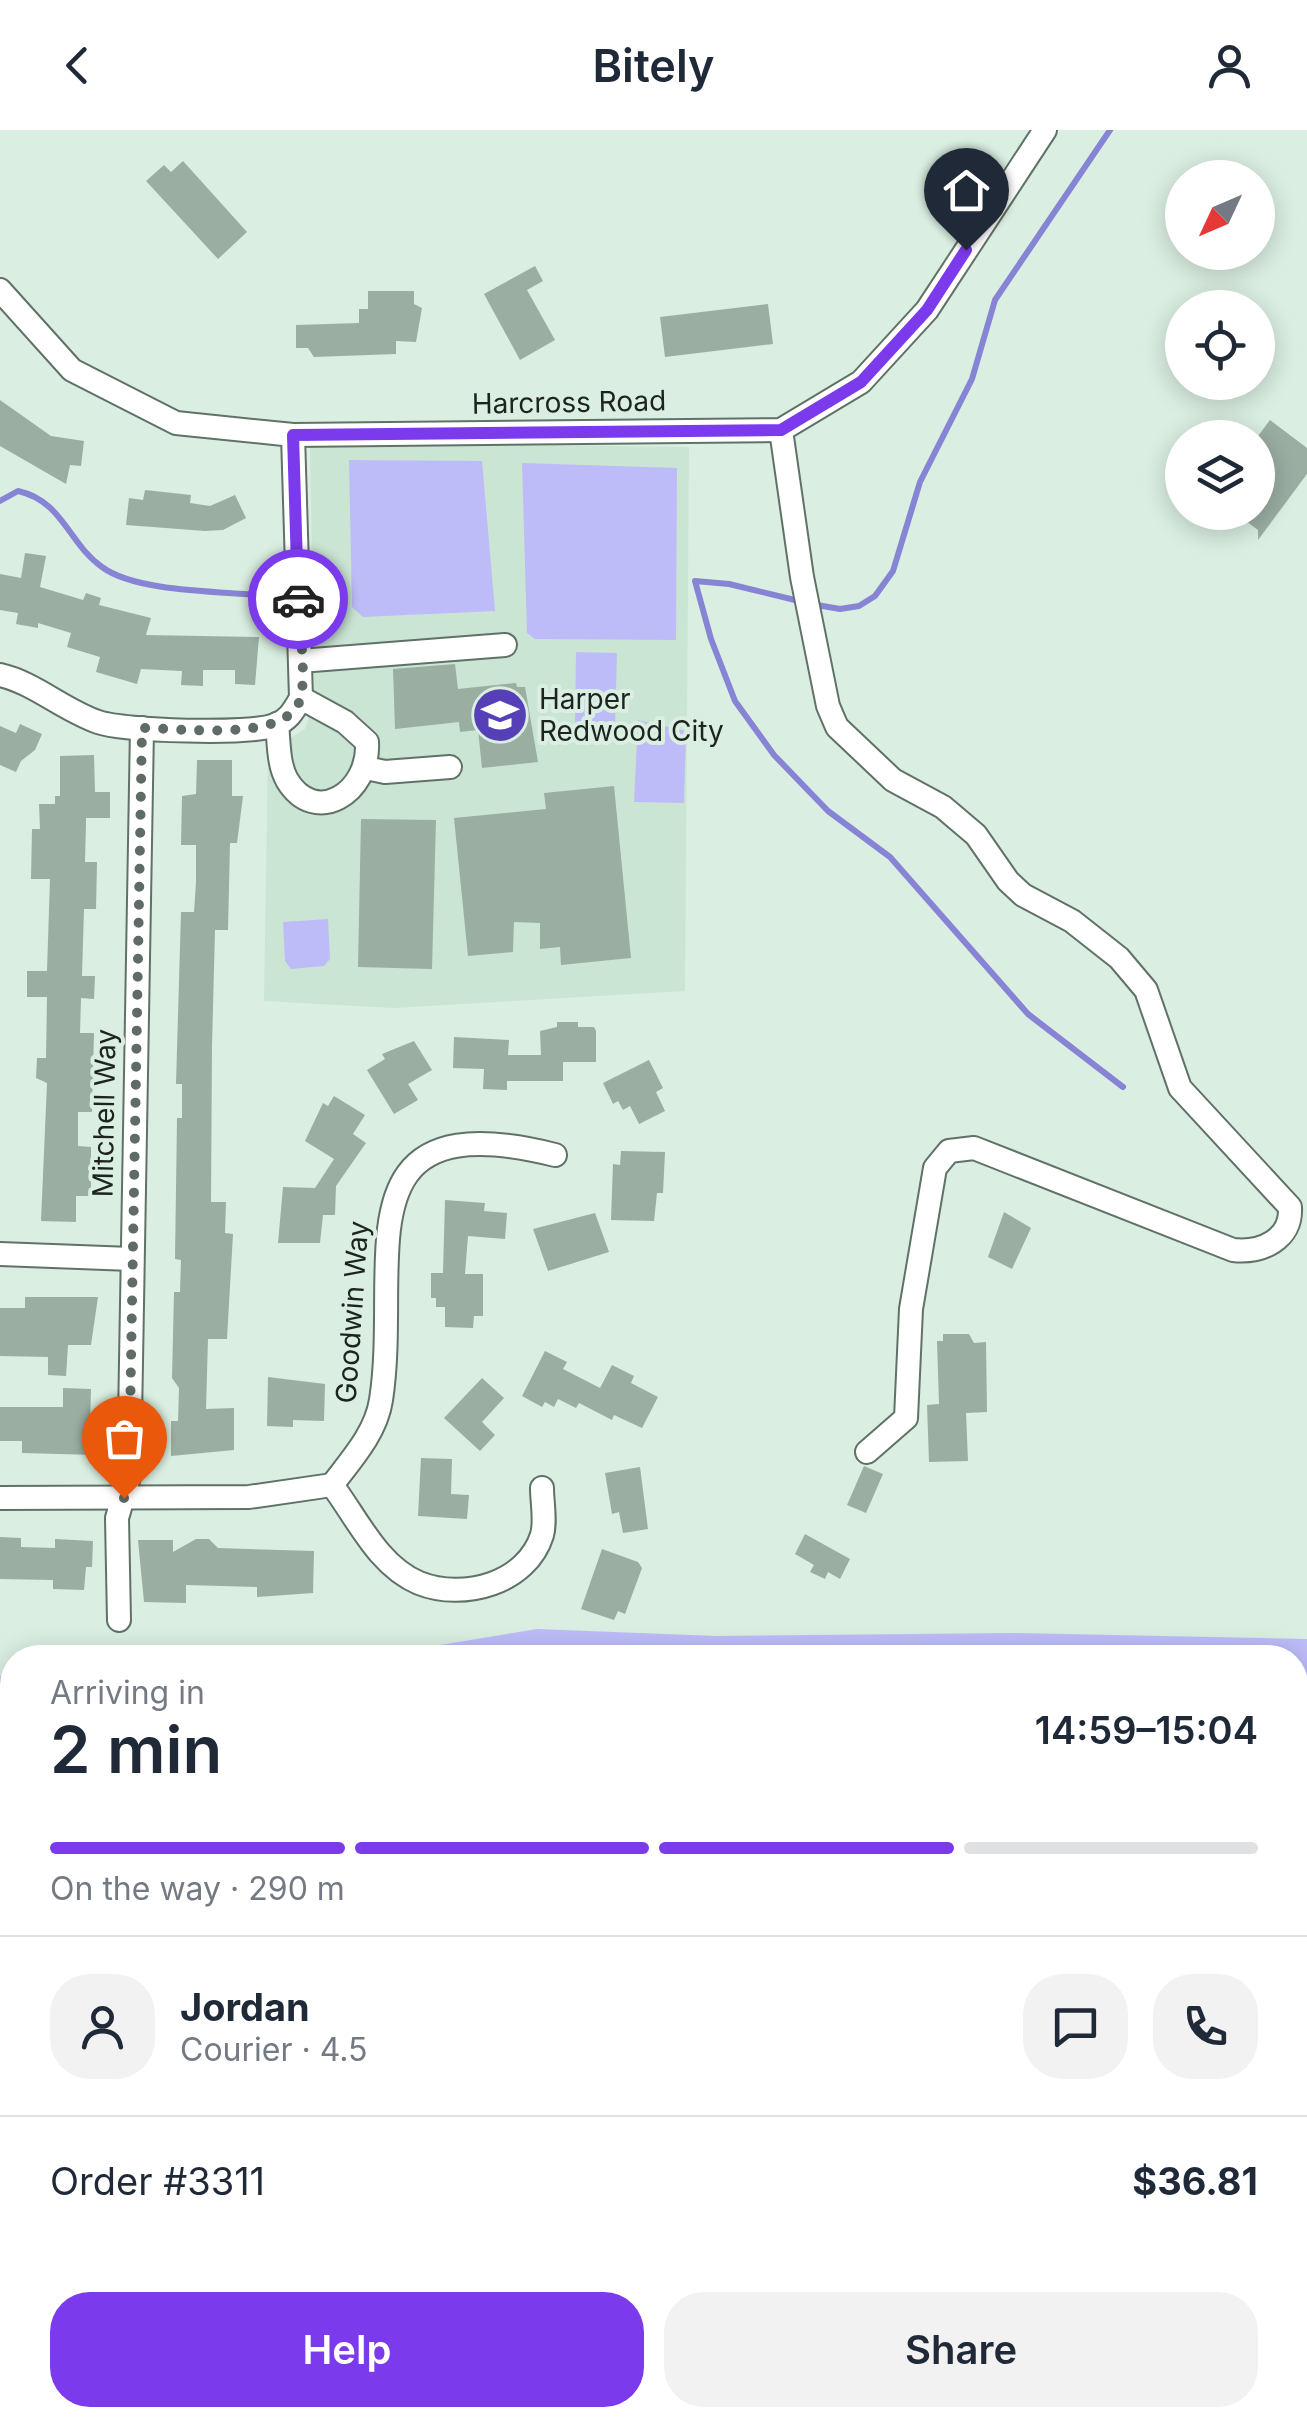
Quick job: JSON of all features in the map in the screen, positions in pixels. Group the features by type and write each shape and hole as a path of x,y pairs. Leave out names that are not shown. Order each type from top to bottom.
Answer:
{"street":[{"path":"867,1452 906,1418 911,1309 935,1168 949,1151 974,1148 1233,1250 1256,1252 1278,1238 1290,1220 1290,1207 1180,1088 1146,990 1120,958 1072,921 1023,895 1008,881 976,835 943,807 894,780 837,727 828,706 802,577 781,430 861,382 927,310 1045,130"},
{"name":"Harcross Road","path":"0,290 72,370 176,423 293,435 781,430"},
{"path":"0,675 100,723 142,728 277,724 291,715 301,698 293,435"},
{"path":"300,660 505,646"},
{"path":"277,724 283,770 301,796 319,801 337,799 350,792 366,768 367,742 345,722 301,698"},
{"name":"Mitchell Way","path":"118,1620 117,1518 129,1477 142,728"},
{"path":"366,768 385,772 450,767"},
{"name":"Goodwin Way","path":"332,1485 363,1444 381,1403 389,1211 410,1168 445,1145 506,1143 555,1155"},
{"path":"0,1254 131,1260"},
{"path":"0,1498 248,1497 332,1485 382,1556 419,1583 462,1590 500,1582 529,1563 543,1532 542,1488"}],"shaded area":[{"name":"Harper Redwood City","path":"310,442 689,447 685,991 394,1008 264,1001 268,753 305,729 314,701"},
{"path":"349,460 482,461 495,611 363,617 352,607"},
{"path":"522,463 677,468 676,640 535,639 527,633"},
{"path":"576,652 617,653 615,725 575,724"},
{"path":"638,720 686,731 684,803 634,802"},
{"path":"328,919 330,959 324,966 291,969 285,961 283,922"},
{"path":"537,1629 716,1636 1014,1633 1307,1639 1307,1645 440,1645"}],"building":[{"path":"183,161 247,232 218,259 146,181 164,165 171,172"},
{"path":"535,266 543,281 527,290 555,340 520,360 484,294"},
{"path":"368,291 414,291 414,304 422,308 416,342 396,341 396,354 314,357 308,348 296,348 296,325 359,323 359,309 368,309"},
{"path":"768,304 773,344 665,357 660,317"},
{"path":"0,400 51,436 84,441 81,466 70,465 66,484 0,446"},
{"path":"1275,424 1307,448 1307,474 1275,517"},
{"path":"145,490 191,495 190,503 210,506 235,495 246,518 223,530 126,525 129,498 143,500"},
{"path":"25,553 46,556 40,587 83,600 86,593 101,598 99,605 151,618 146,635 259,637 255,685 235,684 235,670 203,670 203,686 181,685 182,671 141,669 137,684 96,672 100,657 67,647 71,633 38,623 38,628 16,624 18,613 0,610 0,574 21,578"},
{"path":"455,664 458,689 516,683 517,687 525,687 538,762 482,768 478,730 460,732 459,722 395,729 393,669"},
{"path":"20,724 42,734 35,750 21,761 16,772 0,765 0,726 16,733"},
{"path":"94,755 95,792 110,792 110,818 86,818 85,862 97,862 96,909 84,909 82,976 95,976 94,999 81,998 80,1033 94,1033 92,1112 78,1112 78,1146 91,1147 91,1196 76,1196 76,1222 41,1221 47,1083 36,1078 37,1058 46,1058 47,997 27,997 27,971 47,971 50,879 31,879 32,829 40,829 39,804 55,804 55,796 60,796 60,756"},
{"path":"197,760 232,760 232,796 243,796 237,843 230,843 228,930 215,930 211,1202 226,1202 225,1233 233,1234 227,1339 208,1339 206,1409 234,1408 234,1450 171,1456 171,1421 178,1421 179,1388 172,1378 174,1292 180,1292 181,1260 175,1259 177,1118 182,1118 182,1084 176,1084 181,912 194,912 196,882 196,845 181,845 182,796 196,794"},
{"path":"614,786 631,958 561,965 560,947 540,949 540,923 514,922 513,952 468,956 454,818 546,809 544,793"},
{"path":"361,819 436,820 432,969 358,967"},
{"path":"557,1022 578,1022 578,1027 594,1027 596,1031 596,1062 563,1062 563,1081 507,1081 507,1090 483,1089 484,1069 453,1068 454,1037 509,1040 508,1055 541,1055 540,1031 557,1027"},
{"path":"414,1041 432,1070 408,1084 418,1100 394,1114 367,1070 385,1059 382,1054"},
{"path":"649,1060 663,1088 656,1092 665,1111 639,1124 630,1106 623,1110 618,1101 613,1104 603,1083"},
{"path":"334,1096 365,1115 353,1134 366,1143 336,1186 335,1215 323,1215 320,1243 278,1243 283,1187 315,1188 334,1159 305,1141 323,1103 328,1106"},
{"path":"621,1151 665,1152 663,1193 657,1193 654,1221 611,1220 613,1164 620,1165"},
{"path":"445,1200 485,1203 484,1211 507,1213 505,1239 468,1236 465,1274 483,1274 483,1316 474,1316 473,1328 445,1327 445,1307 436,1307 436,1298 431,1298 431,1273 443,1273"},
{"path":"1004,1212 1031,1228 1012,1269 988,1257"},
{"path":"595,1213 609,1252 548,1271 533,1229"},
{"path":"25,1297 98,1297 91,1345 68,1345 66,1376 48,1375 48,1357 0,1356 0,1308 25,1308"},
{"path":"943,1334 969,1334 974,1343 986,1342 987,1412 966,1413 968,1461 929,1462 927,1405 939,1404 937,1341 943,1341"},
{"path":"545,1351 567,1362 563,1369 600,1388 612,1365 634,1376 631,1383 658,1397 642,1428 614,1415 612,1420 579,1403 576,1408 558,1399 554,1407 545,1402 542,1407 522,1396"},
{"path":"268,1377 325,1384 324,1421 293,1420 293,1427 267,1426"},
{"path":"482,1378 504,1398 482,1422 495,1435 480,1451 444,1418"},
{"path":"63,1388 91,1389 90,1427 97,1427 96,1455 22,1453 22,1441 0,1441 0,1407 63,1407"},
{"path":"421,1458 452,1459 451,1494 469,1495 467,1519 418,1516"},
{"path":"864,1466 883,1474 866,1513 847,1505"},
{"path":"640,1467 648,1529 623,1533 619,1512 612,1514 605,1473"},
{"path":"805,1534 850,1559 840,1579 828,1572 825,1579 810,1572 814,1565 795,1554"},
{"path":"0,1537 21,1538 21,1547 55,1548 55,1539 93,1541 92,1567 86,1567 84,1590 53,1589 53,1580 0,1579"},
{"path":"196,1539 209,1539 218,1548 314,1551 313,1593 257,1597 257,1587 186,1585 186,1603 144,1602 138,1540 173,1540 173,1552"},
{"path":"602,1549 638,1562 642,1568 625,1614 618,1611 614,1620 581,1609"}],"waterway":[{"path":"811,604 840,609 859,606 875,596 893,571 920,482 972,379 995,300 1110,130"},
{"path":"0,501 18,491 33,496 55,513 90,557 117,576 159,586 269,596"},
{"path":"799,601 729,584 695,581 711,639 735,701 774,755 828,811 890,857 1028,1014 1123,1087"}],"way so far":[{"path":"124,1498 129,1477 142,728 261,728 291,715 301,698 298,599"}],"place":[{"name":"Harper Redwood City","path":"500,715"}],"route":[{"path":"298,599 293,435 781,430 861,382 927,310 966,250"}]}
